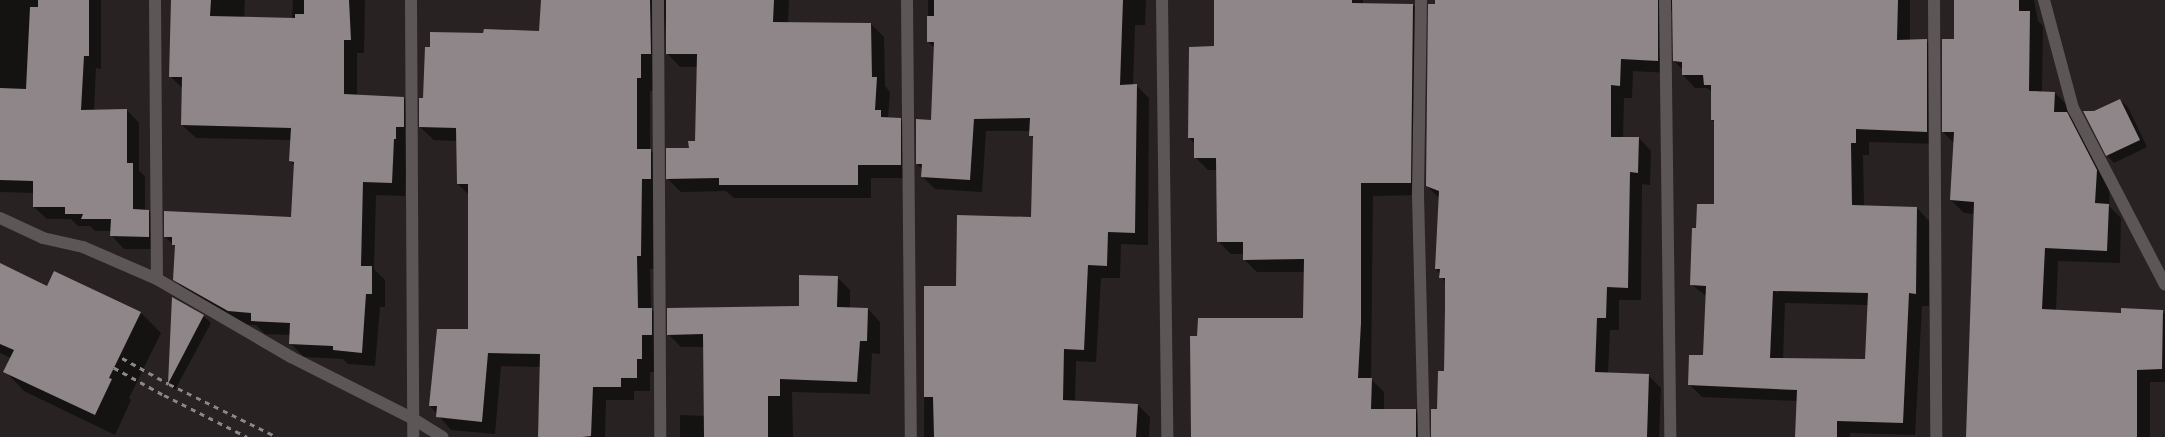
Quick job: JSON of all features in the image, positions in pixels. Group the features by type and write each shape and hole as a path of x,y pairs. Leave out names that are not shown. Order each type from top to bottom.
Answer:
{"street":[{"path":"155,0 157,279"},
{"path":"411,0 413,437"},
{"path":"658,0 660,437"},
{"path":"907,0 911,437"},
{"path":"1162,0 1167,437"},
{"path":"1421,0 1418,195 1424,437"},
{"path":"1665,0 1670,437"},
{"path":"1934,0 1936,437"},
{"path":"2044,0 2073,108 2165,285"},
{"path":"0,218 43,238 83,247 157,279 291,357 412,418 442,437"}],"building":[{"path":"38,0 89,0 89,56 84,56 81,110 127,109 127,163 133,163 133,209 149,210 149,237 110,236 111,219 81,219 83,214 65,214 65,207 33,207 33,181 0,180 0,88 26,89 30,7 38,7"},
{"path":"171,0 211,0 210,16 295,18 295,14 304,14 304,0 349,0 351,40 344,40 344,94 404,97 404,127 396,127 392,183 363,182 361,266 372,266 372,294 366,294 362,353 333,350 333,346 289,344 290,323 251,321 251,313 228,311 173,280 175,245 172,245 172,237 164,237 164,211 291,217 294,162 289,161 291,128 181,125 182,77 169,77"},
{"path":"541,0 650,0 651,54 641,54 641,78 637,78 637,149 651,149 651,179 642,179 641,256 637,256 638,308 652,308 652,335 642,335 642,359 637,359 637,378 621,378 621,387 593,387 591,436 582,437 538,437 540,354 488,353 482,422 436,417 437,406 429,406 437,329 468,329 468,184 457,184 456,128 419,127 419,98 423,98 425,47 430,47 430,32 483,33 484,29 539,31"},
{"path":"666,0 774,0 773,22 871,23 872,77 877,77 875,110 881,110 881,117 901,118 901,165 858,165 858,185 719,185 719,178 666,179 666,148 689,148 688,141 695,141 697,54 666,54"},
{"path":"934,0 1123,0 1120,85 1137,84 1135,233 1108,232 1107,266 1088,265 1084,350 1064,349 1063,400 1138,404 1136,437 934,437 933,397 924,397 924,286 956,286 957,215 1031,217 1033,136 1029,136 1030,118 974,119 970,180 921,177 922,164 916,164 916,119 931,120 934,42 927,42 927,16 934,16"},
{"path":"1214,0 1352,0 1352,3 1413,4 1411,183 1361,183 1361,323 1358,378 1372,378 1371,409 1416,409 1416,437 1191,437 1190,336 1197,336 1198,318 1303,318 1304,259 1243,260 1243,242 1217,242 1216,158 1194,158 1194,138 1188,138 1189,47 1214,46"},
{"path":"1435,0 1658,0 1658,61 1621,59 1620,86 1611,85 1611,137 1639,137 1638,173 1630,172 1628,288 1607,287 1606,318 1597,318 1595,372 1649,374 1647,437 1431,437 1431,409 1437,409 1438,371 1444,371 1445,308 1445,278 1439,278 1440,269 1435,269 1439,191 1426,186 1428,4 1435,4"},
{"path":"1672,0 1898,0 1897,40 1927,39 1927,132 1856,129 1856,143 1851,143 1852,205 1917,207 1916,294 1909,293 1903,423 1837,421 1837,437 1795,437 1797,390 1688,385 1689,355 1703,355 1706,286 1690,285 1692,228 1696,228 1697,204 1714,204 1714,120 1711,120 1711,85 1704,85 1703,75 1682,75 1682,62 1673,61","holes":["1773,291 1868,293 1865,359 1770,358"]},
{"path":"1954,0 2019,0 2019,11 2030,11 2029,91 2055,92 2054,112 2067,112 2097,170 2095,203 2109,204 2107,251 2045,248 2042,309 2121,313 2121,308 2163,310 2162,369 2137,370 2137,437 1966,437 1974,202 1950,200 1954,132 1942,132 1942,39 1954,39"},
{"path":"2120,99 2140,140 2106,156 2083,111 2094,111"},
{"path":"0,263 47,286 54,271 141,312 109,378 112,379 95,415 3,372 14,350 0,344"},
{"path":"799,275 838,276 837,307 868,308 867,341 860,341 857,382 780,379 780,396 768,396 768,437 704,437 703,334 667,335 667,308 799,306"},
{"path":"172,297 204,315 168,384"}],"railway":[{"path":"0,290 169,384 277,437"},
{"path":"0,305 164,395 247,437"}]}
